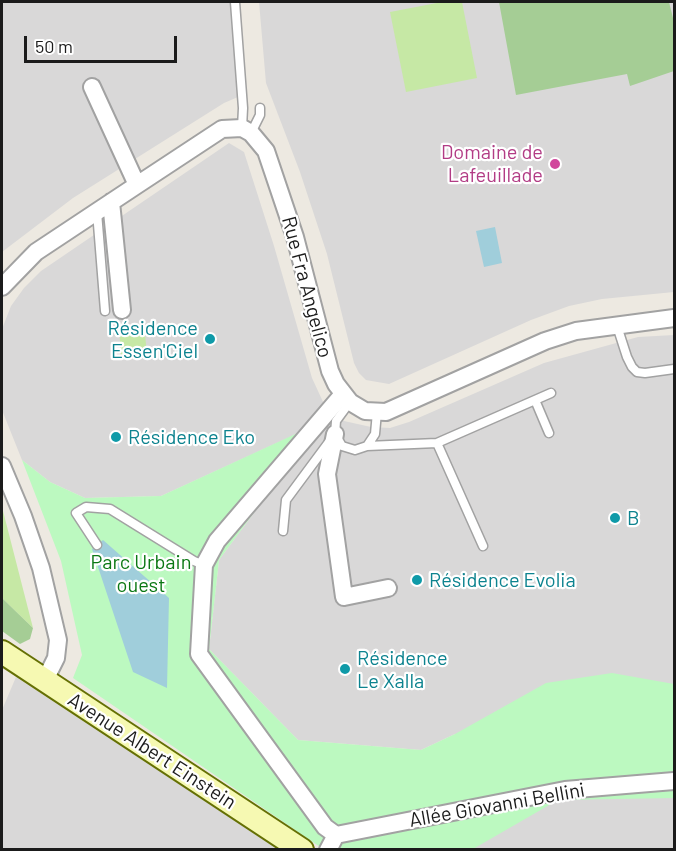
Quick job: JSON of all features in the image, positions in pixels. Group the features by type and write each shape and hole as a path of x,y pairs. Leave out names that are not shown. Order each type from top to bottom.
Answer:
{"main road":[{"name":"Avenue Albert Einstein","path":"2,652 302,849"}],"street":[{"path":"92,87 137,185"},
{"path":"2,287 36,252 222,129 246,130"},
{"name":"Rue Fra Angelico","path":"246,130 266,151 295,237 330,371 346,398"},
{"path":"111,202 114,310"},
{"path":"332,842 325,827 199,654 204,565 217,541 346,398 365,411 386,412 545,340 576,332 675,318"},
{"path":"335,434 327,474 344,597 388,588"},
{"path":"2,466 41,568 58,640 56,658 45,680"},
{"name":"Allée Giovanni Bellini","path":"332,842 565,789 675,781"}],"lane":[{"path":"235,2 246,130"},
{"path":"246,130 260,115 260,108"},
{"path":"97,212 114,310"},
{"path":"617,326 627,357 632,367 638,372 675,369"},
{"path":"335,434 342,446 355,450 367,446 437,443 550,393"},
{"path":"283,531 286,500 335,434 336,421 346,398"},
{"path":"535,400 549,433"},
{"path":"367,446 375,434 377,412"},
{"path":"437,443 483,546"},
{"path":"97,545 76,513 86,507 110,509 204,565"}],"shaded area":[{"path":"2,2 240,2 245,94 224,103 73,198 2,252"},
{"path":"259,2 674,2 674,292 602,299 569,306 531,320 389,384 366,380 354,363 327,254 300,172 266,83"},
{"path":"229,143 244,152 312,378 324,404 344,421 371,427 390,428 409,422 544,363 638,337 674,335 674,849 459,849 455,734 421,750 298,740 209,649 219,560 284,472 301,432 161,496 85,498 50,482 22,460 2,410 2,329 11,306 24,288 41,271"},
{"path":"16,677 278,849 2,849 2,710"}],"green space":[{"path":"442,2 462,2 477,78 406,92 390,12"},
{"path":"499,2 669,2 674,22 674,71 630,86 627,74 516,95"},
{"path":"144,324 147,354 121,356 119,326"},
{"name":"Parc Urbain ouest","path":"302,431 284,472 219,560 209,649 298,740 421,750 455,734 546,683 612,673 674,684 674,798 558,800 473,849 323,849 73,678 82,655 61,561 22,460 50,482 85,498 161,496"},
{"path":"2,507 33,628 2,598"},
{"path":"2,598 33,628 30,639 20,644 2,631"}],"water":[{"path":"495,227 502,263 484,267 476,231"},
{"path":"103,540 169,598 167,688 133,672 92,549"}],"place":[{"name":"Domaine de Lafeuillade","path":"555,164"},
{"name":"Résidence Essen'Ciel","path":"210,339"},
{"name":"Résidence Eko","path":"116,437"},
{"name":"B","path":"615,518"},
{"name":"Résidence Evolia","path":"417,580"},
{"name":"Résidence Le Xalla","path":"345,669"}]}
